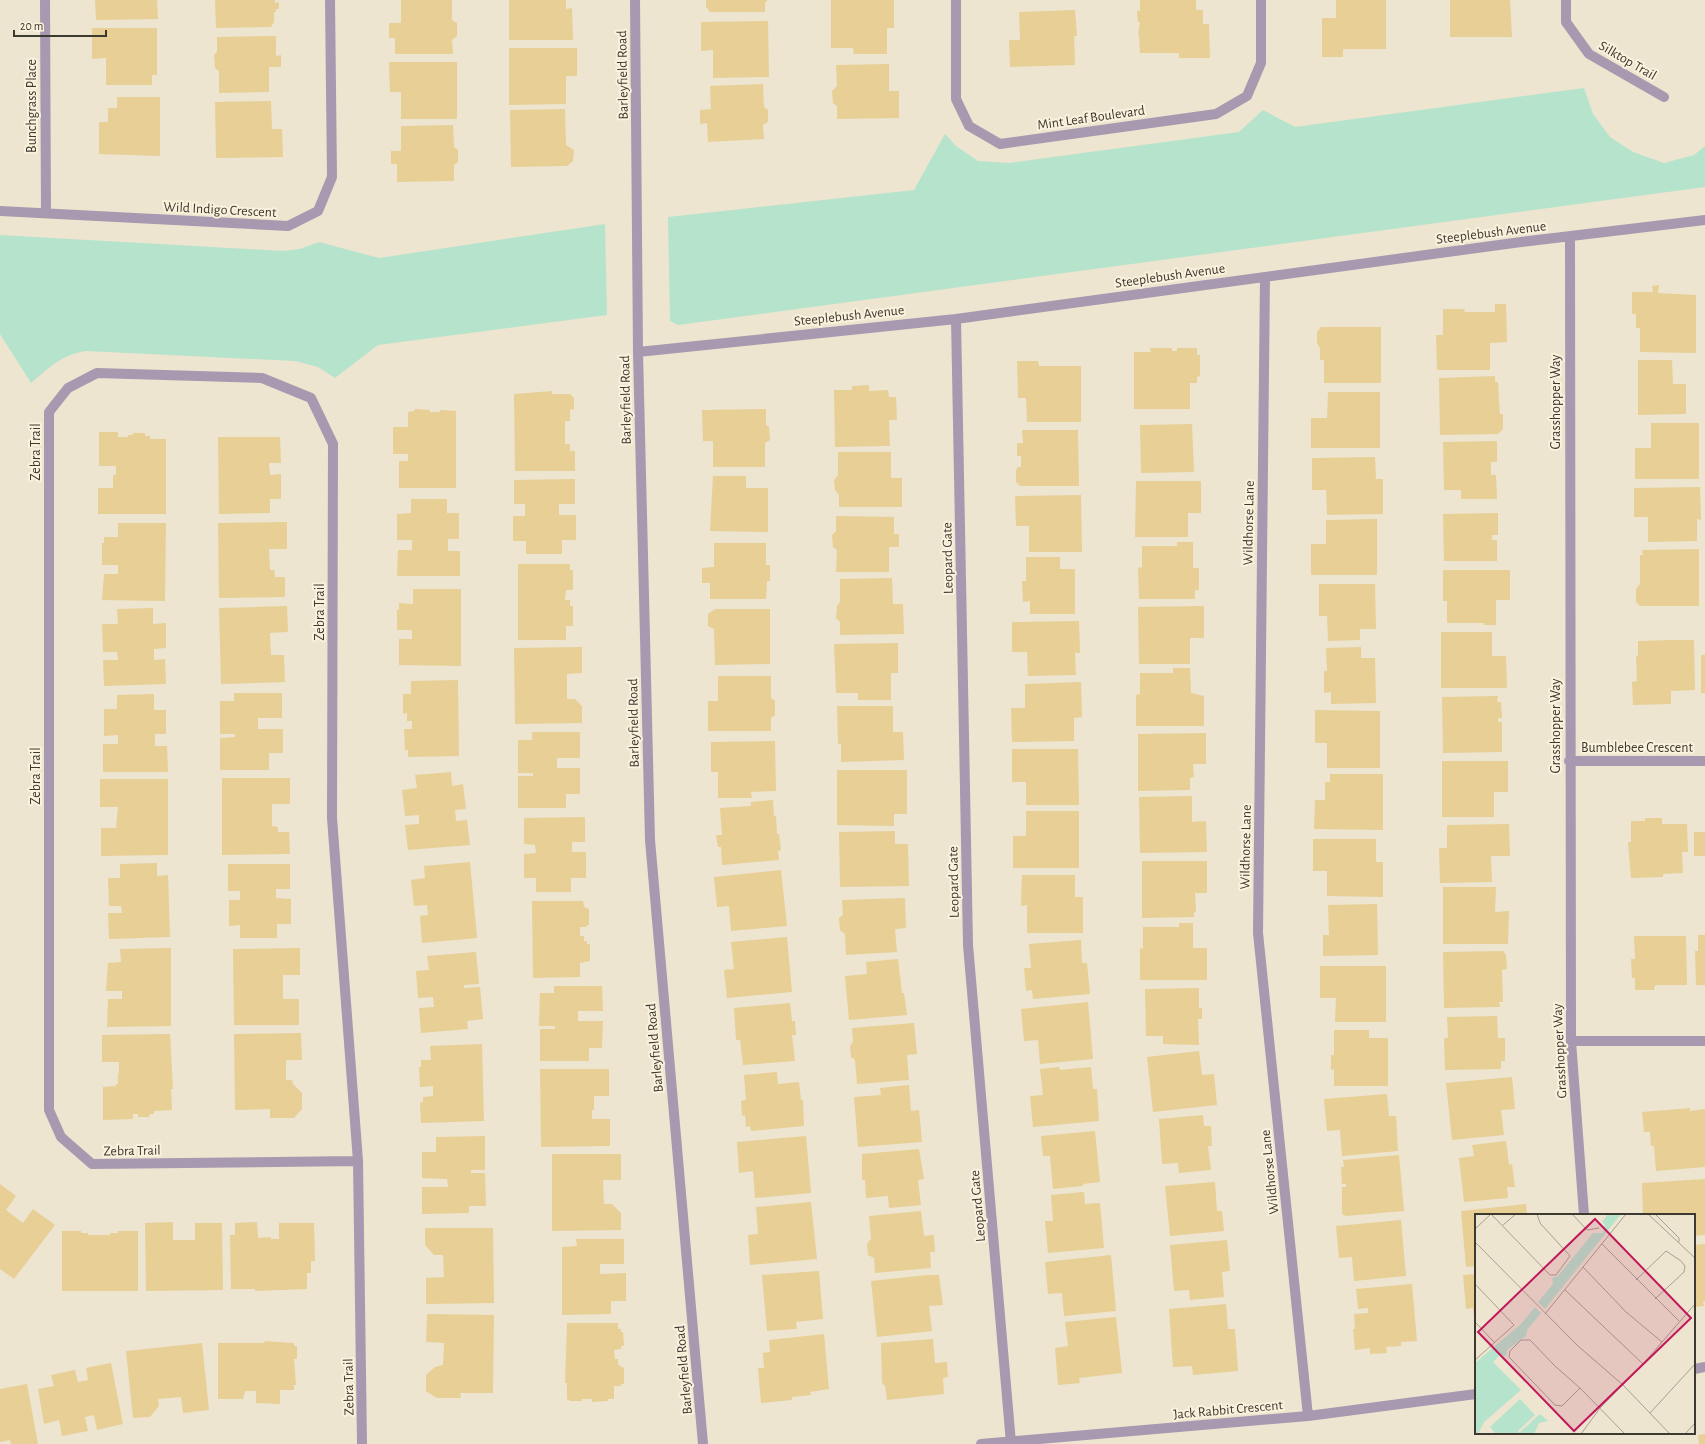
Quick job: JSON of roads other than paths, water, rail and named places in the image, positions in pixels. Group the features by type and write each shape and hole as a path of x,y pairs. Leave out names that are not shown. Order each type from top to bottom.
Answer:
{"street":[{"name":"Bunchgrass Place","path":"45,0 46,213"},
{"name":"Wild Indigo Crescent","path":"0,211 288,226 318,211 332,178 330,0"},
{"name":"Barleyfield Road","path":"635,0 638,352 650,840 703,1444"},
{"name":"Mint Leaf Boulevard","path":"956,0 956,99 969,126 1000,144 1216,114 1247,96 1261,63 1260,0"},
{"name":"Silktop Trail","path":"1566,0 1566,22 1589,54 1664,97"},
{"name":"Steeplebush Avenue","path":"638,352 956,319 1570,236 1705,220"},
{"name":"Grasshopper Way","path":"1570,236 1569,761 1571,1041 1584,1214"},
{"name":"Wildhorse Lane","path":"1264,277 1258,933 1308,1416"},
{"name":"Leopard Gate","path":"956,319 968,946 1012,1443"},
{"name":"Zebra Trail","path":"358,1161 92,1164 61,1137 49,1110 49,412 68,388 96,373 262,378 311,398 333,444 332,818 358,1161 362,1444"},
{"name":"Bumblebee Crescent","path":"1569,761 1705,761"},
{"path":"1571,1041 1705,1041"},
{"path":"1695,1369 1705,1368"},
{"name":"Jack Rabbit Crescent","path":"981,1444 1012,1443 1308,1416 1475,1394"}]}
